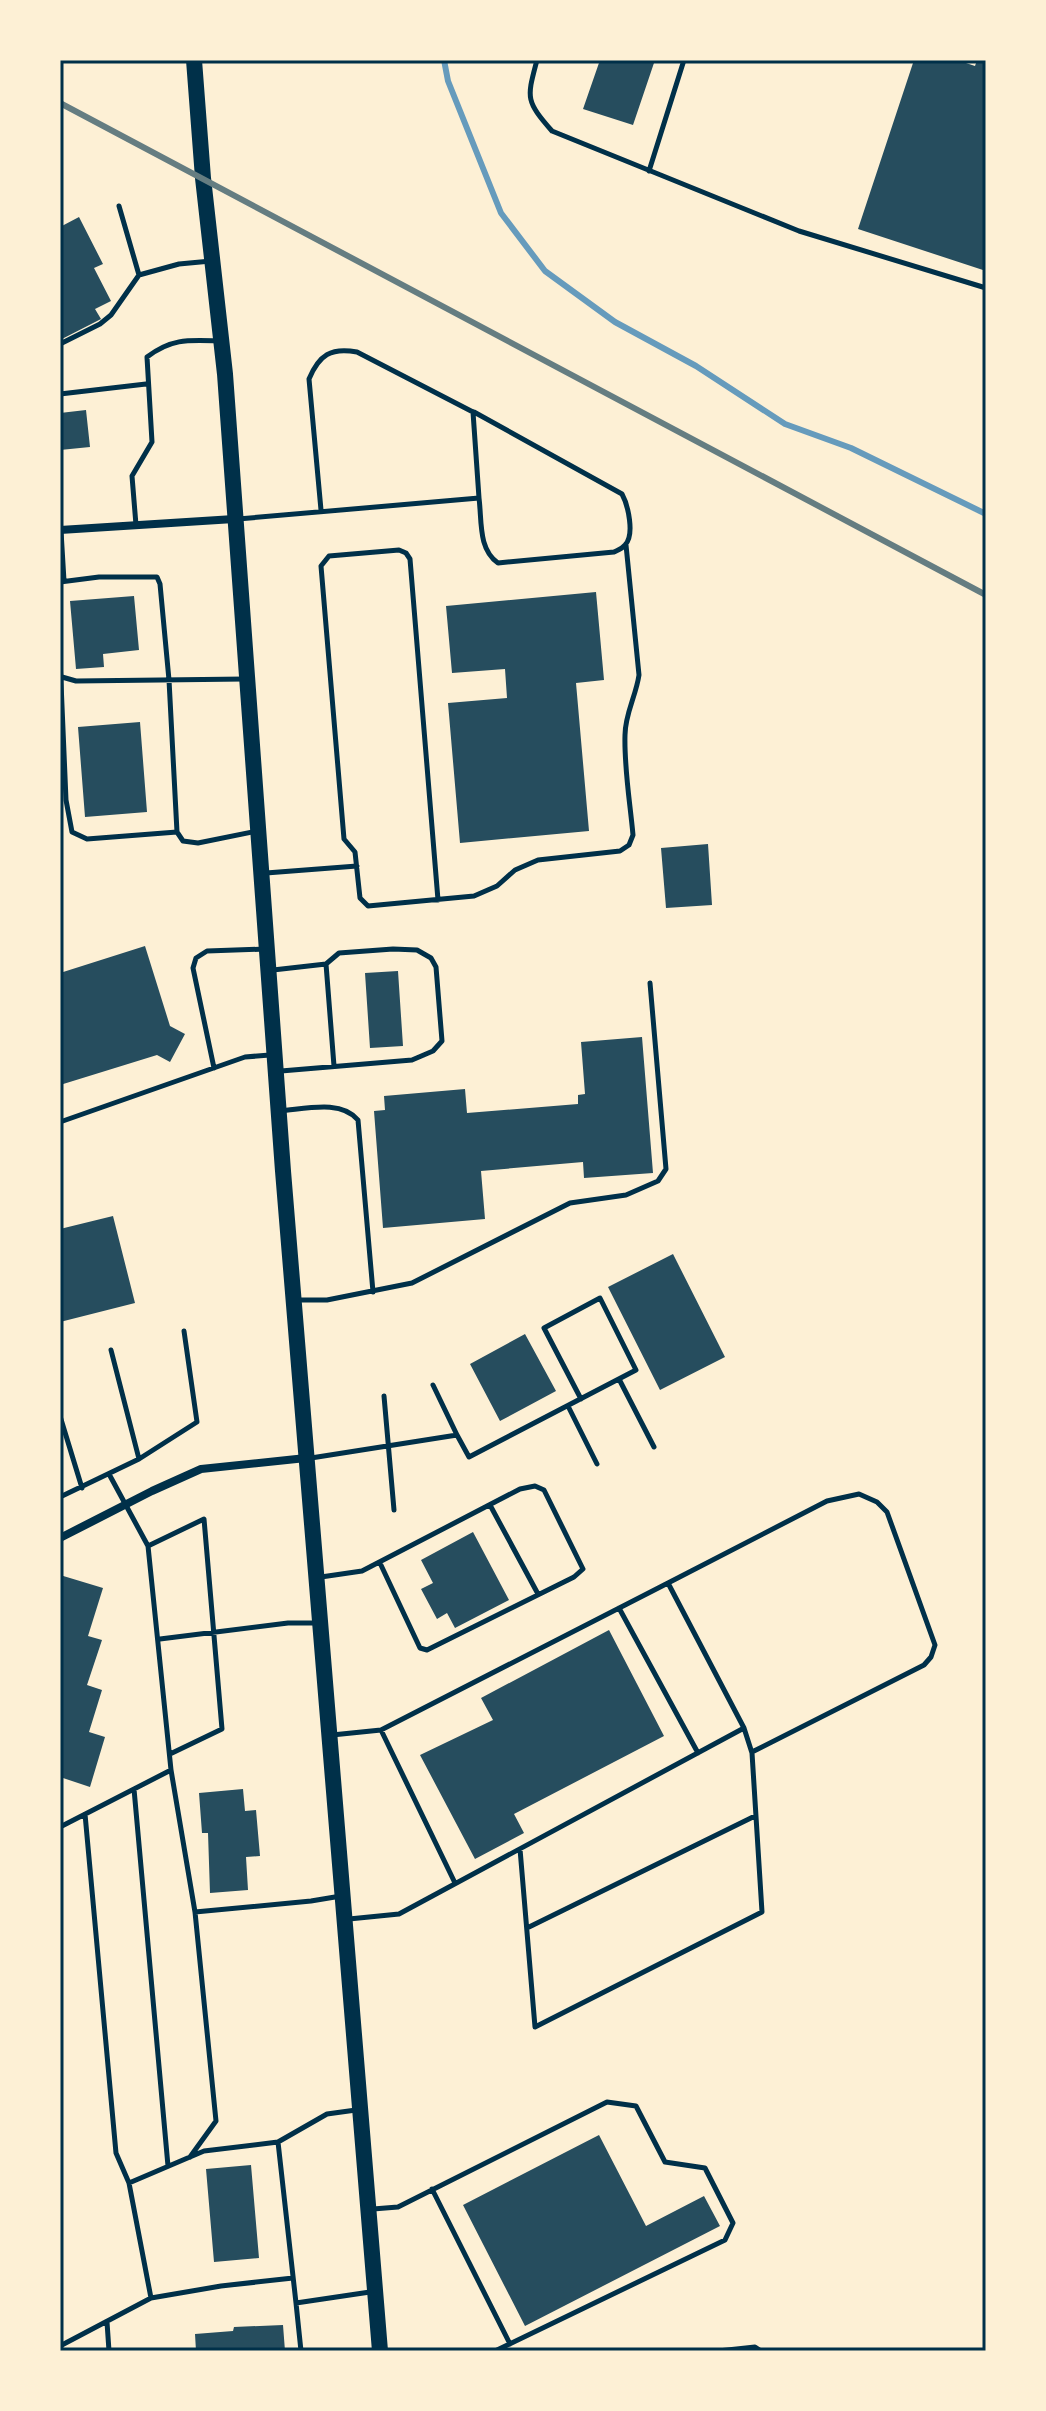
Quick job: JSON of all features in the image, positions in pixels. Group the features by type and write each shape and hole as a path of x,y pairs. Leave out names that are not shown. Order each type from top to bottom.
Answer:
{"main road":[{"path":"194,60 221,341 306,1458 380,2351"}],"street":[{"path":"60,530 234,519"},
{"path":"60,1538 201,1469 306,1458"}],"lane":[{"path":"537,60 528,93 535,112 552,131 799,231 986,288"},
{"path":"649,171 684,60"},
{"path":"119,206 139,275"},
{"path":"60,344 111,315 139,275 179,264 212,261"},
{"path":"136,525 132,476 152,442 147,357 163,345 186,340 221,341"},
{"path":"321,510 309,379 316,362 329,353 345,349 357,352 473,412 622,494 626,502 630,535 626,545 639,675 637,694 627,715 624,734 633,835 629,845 620,851 538,860 515,870 497,886 474,896 438,900 368,906 360,898 355,852 344,839 321,566 329,556 399,550 410,559 438,900"},
{"path":"60,394 147,384"},
{"path":"473,412 484,548 498,563 614,552 626,545"},
{"path":"234,519 479,498"},
{"path":"60,530 62,581 99,577 157,577 160,584 169,680 177,832 183,841 198,843 258,830"},
{"path":"60,659 66,800 72,832 87,839 177,832"},
{"path":"62,677 76,681 246,679"},
{"path":"261,874 357,866"},
{"path":"214,1068 193,968 196,958 207,951 266,949"},
{"path":"60,1122 245,1057 275,1063 334,1066 412,1060 433,1051 442,1041 436,967 431,958 417,950 339,953 326,964 268,970"},
{"path":"326,964 334,1066"},
{"path":"294,1300 327,1300 412,1283 570,1203 626,1195 658,1181 666,1169 650,983"},
{"path":"279,1111 336,1107 351,1112 358,1120 373,1292"},
{"path":"433,1385 469,1457 568,1406 636,1370 600,1298 544,1328 581,1399"},
{"path":"60,1497 139,1459 197,1422 184,1331"},
{"path":"111,1350 139,1459"},
{"path":"619,1379 654,1447"},
{"path":"384,1396 394,1510"},
{"path":"568,1406 597,1464"},
{"path":"60,1416 82,1488"},
{"path":"306,1458 457,1435"},
{"path":"109,1474 148,1546 160,1639 171,1770 195,1912 216,2121 190,2157"},
{"path":"316,1578 362,1571 520,1489 535,1486 544,1490 583,1569 574,1577 427,1650 420,1648 380,1563"},
{"path":"329,1735 381,1730 827,1501 859,1494 877,1502 887,1512 935,1645 931,1657 924,1665 752,1753"},
{"path":"490,1505 538,1594"},
{"path":"148,1546 204,1519 222,1729 170,1754"},
{"path":"520,1849 535,2027 762,1912 752,1753 744,1728 668,1583"},
{"path":"619,1608 698,1753"},
{"path":"160,1639 288,1623 320,1623"},
{"path":"344,1919 399,1914 744,1728"},
{"path":"381,1730 455,1883"},
{"path":"60,1827 171,1770"},
{"path":"134,1789 168,2166"},
{"path":"85,1814 116,2153 129,2183 151,2298"},
{"path":"527,1928 755,1816"},
{"path":"195,1912 342,1895"},
{"path":"368,2210 398,2207 607,2102 636,2106 665,2162 705,2168 733,2223 725,2240 495,2351"},
{"path":"129,2183 204,2151 278,2142 327,2114 360,2109"},
{"path":"278,2142 301,2351"},
{"path":"432,2189 510,2344"},
{"path":"60,2346 151,2298 293,2278"},
{"path":"296,2303 375,2291"},
{"path":"107,2322 109,2351"},
{"path":"718,2351 755,2347 761,2351"}],"building":[{"path":"600,60 655,60 633,125 583,109"},
{"path":"914,60 957,60 975,66 977,60 986,60 986,271 858,229"},
{"path":"79,217 103,264 94,268 111,301 95,309 101,319 60,340 60,227"},
{"path":"86,410 90,447 60,450 60,413"},
{"path":"596,592 604,680 576,683 589,831 460,843 448,703 507,698 505,669 452,673 446,606"},
{"path":"134,596 139,650 103,654 104,667 76,669 70,601"},
{"path":"140,722 147,812 85,817 78,727"},
{"path":"708,844 712,905 666,908 661,848"},
{"path":"145,946 170,1026 185,1034 170,1062 157,1055 60,1085 60,973"},
{"path":"398,971 403,1046 370,1048 365,973"},
{"path":"642,1037 653,1173 584,1178 583,1162 481,1171 485,1219 383,1228 374,1111 385,1110 384,1096 465,1089 467,1113 578,1104 578,1095 585,1094 581,1042"},
{"path":"113,1216 135,1303 60,1322 60,1229"},
{"path":"673,1254 725,1357 660,1390 608,1287"},
{"path":"525,1334 556,1391 500,1421 470,1364"},
{"path":"473,1532 509,1600 455,1628 447,1613 437,1619 421,1589 433,1583 421,1560"},
{"path":"60,1575 103,1588 88,1636 102,1640 87,1685 102,1690 89,1732 105,1737 90,1787 60,1777"},
{"path":"609,1630 664,1736 514,1814 524,1833 475,1859 420,1755 493,1720 481,1698"},
{"path":"243,1789 245,1811 256,1810 260,1856 246,1857 248,1890 210,1893 208,1833 202,1833 199,1793"},
{"path":"599,2135 646,2226 704,2196 720,2226 525,2326 463,2205"},
{"path":"251,2165 259,2258 214,2262 206,2169"},
{"path":"283,2325 285,2351 196,2351 195,2334 233,2331 234,2327"}],"waterway":[{"path":"444,60 448,81 501,213 545,271 615,322 696,366 785,424 851,448 986,514"}],"railway":[{"path":"60,103 986,595"}]}
